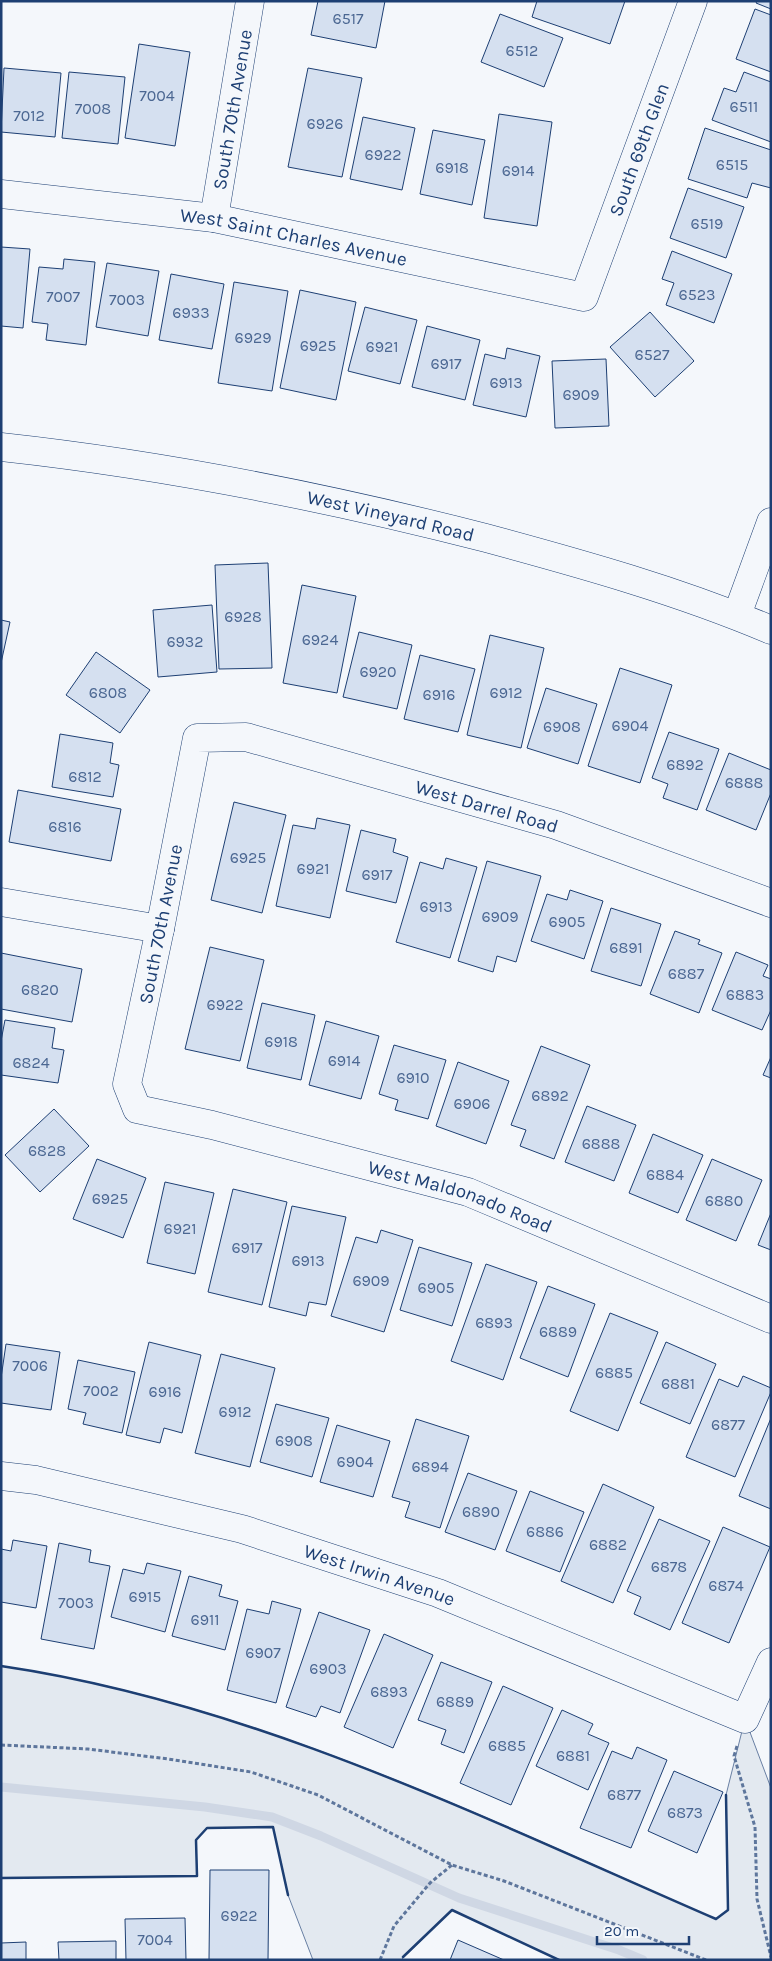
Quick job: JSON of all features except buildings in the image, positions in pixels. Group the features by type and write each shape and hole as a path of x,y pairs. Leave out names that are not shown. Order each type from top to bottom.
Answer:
{"street":[{"name":"South 70th Avenue","path":"214,218 250,1"},
{"name":"South 69th Glen","path":"584,296 693,1"},
{"name":"West Saint Charles Avenue","path":"1,194 214,218 584,296"},
{"name":"West Vineyard Road","path":"1,446 166,468 352,505 548,555 737,615 771,630"},
{"path":"737,615 771,522"},
{"name":"South 70th Avenue","path":"137,1109 127,1084 160,930 197,738"},
{"name":"West Darrel Road","path":"197,738 246,738 556,825 771,903"},
{"path":"1,902 160,930"},
{"name":"West Maldonado Road","path":"137,1109 221,1127 468,1192 771,1319"},
{"name":"West Irwin Avenue","path":"1,1476 36,1480 260,1535 438,1593 745,1719"},
{"path":"745,1719 771,1662"}],"path":[{"path":"745,1719 734,1756 755,1827 757,1899 771,1957"},
{"path":"1,1745 88,1749 168,1758 251,1772 318,1795 452,1865 513,1884 706,1960"},
{"path":"380,1960 394,1926 430,1883 452,1865"}],"shaded area":[{"path":"1,1666 95,1683 187,1707 277,1736 455,1804 716,1919 728,1910 726,1795 745,1719 771,1788 771,1960 559,1960 452,1910 401,1960 313,1960 288,1895 273,1827 207,1828 196,1840 197,1876 1,1878"}],"waterway":[{"path":"1,1787 205,1807 272,1817 321,1836 459,1898 619,1950 643,1960"}],"wall":[{"path":"1,1666 95,1683 187,1707 277,1736 455,1805 716,1919 728,1910 726,1795"},
{"path":"1,1878 197,1876 196,1840 207,1828 273,1827 288,1895"},
{"path":"403,1957 452,1910 559,1960"}]}
